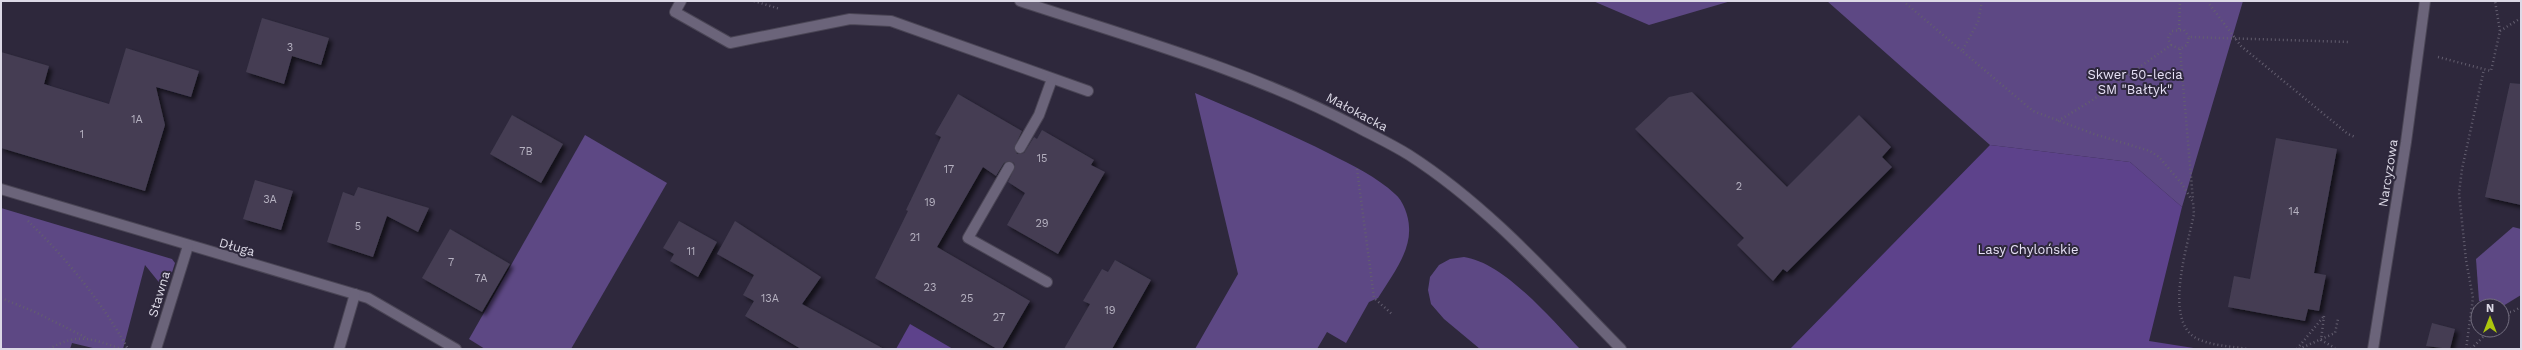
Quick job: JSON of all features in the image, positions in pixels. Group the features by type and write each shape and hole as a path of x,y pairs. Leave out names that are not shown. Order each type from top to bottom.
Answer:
{"street":[{"path":"681,1 675,12 730,43 850,19 891,21 1088,92"},
{"name":"Małokacka","path":"1020,1 1243,74 1312,103 1408,154 1463,194 1520,246 1621,349"},
{"name":"Narcyzowa","path":"2373,349 2425,1"},
{"path":"1020,148 1039,115 1052,79"},
{"path":"1009,167 968,238 1047,282"},
{"name":"Długa","path":"1,189 188,246 368,298 456,349"},
{"name":"Stawna","path":"156,349 188,246"},
{"path":"339,349 355,294"}],"path":[{"path":"754,1 788,12 810,27"},
{"path":"1904,1 2033,111 2094,134 2150,151 2163,162 2194,202"},
{"path":"1962,51 1978,22 1982,1"},
{"path":"2179,29 2180,1"},
{"path":"2207,1 2234,39 2348,134 2354,137"},
{"path":"2418,52 2491,71 2500,31 2495,1"},
{"path":"2500,31 2521,18"},
{"path":"2171,45 2170,34 2179,29 2184,30 2189,37 2187,45 2180,49"},
{"path":"2189,37 2204,36 2234,39 2348,42"},
{"path":"2058,121 2091,101 2171,45"},
{"path":"2171,45 2180,49"},
{"path":"2180,49 2194,202 2194,214 2178,301 2181,317 2186,330 2196,338 2247,349"},
{"path":"2472,298 2459,193 2462,168 2484,70"},
{"path":"1357,168 1374,298 1393,315"},
{"path":"22,195 18,211 46,238 110,317 128,349"},
{"path":"1,298 35,312 87,338 121,349"},
{"path":"2512,312 2521,307"},
{"path":"2298,349 2324,316 2321,340"},
{"path":"2298,349 2335,333 2338,319"},
{"path":"2466,349 2470,326"},
{"path":"48,349 67,339 87,338"},
{"path":"2471,349 2482,338"},
{"path":"2321,340 2335,348"}],"green space":[{"path":"1593,1 1731,1 1649,25"},
{"name":"Skwer 50-lecia SM \"Bałtyk\"","path":"1827,1 2243,1 2182,207 2130,162 1990,145"},
{"path":"1195,93 1280,130 1347,162 1380,182 1401,200 1409,223 1407,246 1394,273 1378,298 1369,302 1346,343 1327,332 1317,349 1195,349 1238,274"},
{"path":"585,135 667,183 571,349 485,349 469,339"},
{"name":"Lasy Chylońskie","path":"1990,145 2130,162 2182,207 2149,341 2200,349 1790,349"},
{"path":"1,208 172,259 175,263 166,291 145,265 123,349 97,349 72,343 70,349 1,349"},
{"path":"2513,227 2521,229 2521,295 2510,302 2510,298 2479,298 2476,259"},
{"path":"1464,257 1480,261 1511,281 1527,294 1580,349 1480,349 1444,319 1431,304 1428,290 1430,277 1439,265 1450,259"},
{"path":"910,324 953,349 896,349"}],"building":[{"path":"262,18 329,38 321,65 292,56 284,84 246,72"},
{"path":"126,48 199,71 191,97 156,87 165,125 145,191 1,148 1,52 49,66 44,84 109,104"},
{"path":"2510,83 2521,84 2521,205 2485,197"},
{"path":"1692,92 1787,187 1859,115 1891,147 1882,157 1892,167 1787,272 1783,269 1773,281 1737,245 1744,238 1635,129 1669,97"},
{"path":"958,94 1022,131 1014,148 1017,154 1024,153 1034,137 1037,139 1042,130 1094,160 1091,165 1105,172 1058,254 1007,225 1025,193 1008,182 1015,167 1014,163 1009,161 1004,163 996,176 983,167 937,247 1030,301 1002,349 997,349 875,278 908,211 906,210 941,137 935,134"},
{"path":"512,115 563,144 541,183 490,154"},
{"path":"2276,138 2337,149 2314,273 2326,275 2319,311 2308,309 2305,321 2228,307 2234,276 2250,279"},
{"path":"255,180 293,191 281,230 243,219"},
{"path":"358,187 429,208 418,232 387,216 373,257 327,242 343,192 354,196"},
{"path":"679,221 717,242 698,277 670,261 674,254 663,248"},
{"path":"735,221 821,277 802,304 884,349 801,349 745,316 754,301 743,295 754,275 717,254"},
{"path":"450,229 510,264 482,312 422,278"},
{"path":"1115,260 1151,280 1112,349 1064,349 1090,304 1083,301 1102,269 1108,272"},
{"path":"2432,323 2455,329 2450,349 2426,346"}]}
